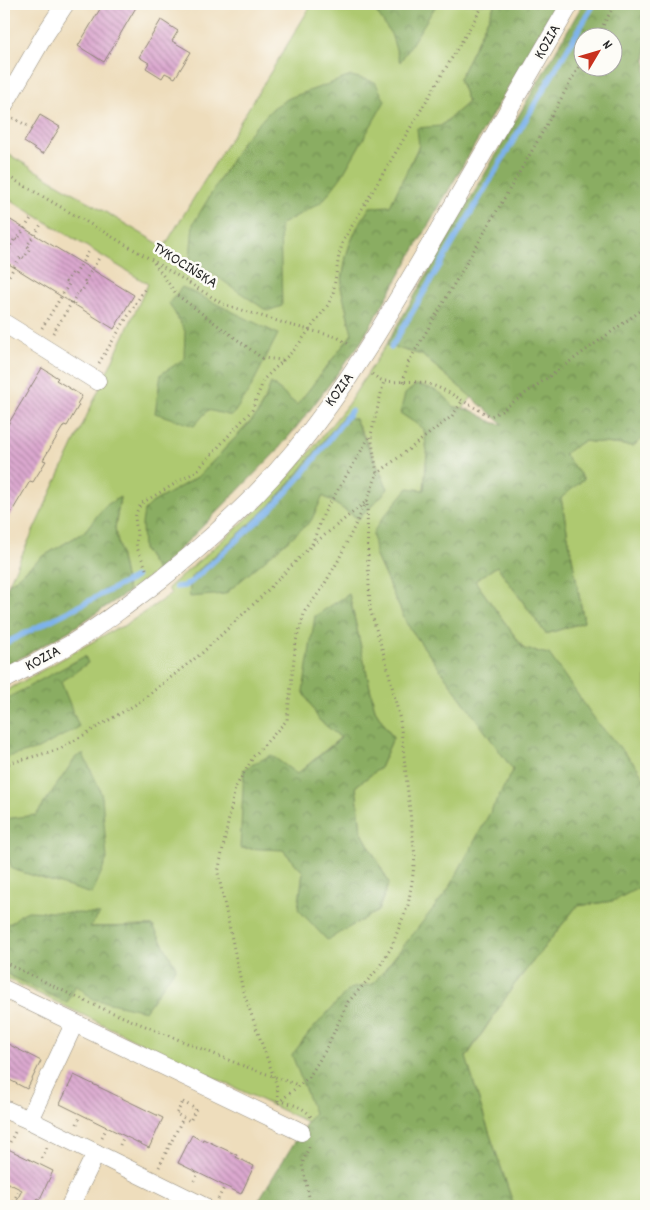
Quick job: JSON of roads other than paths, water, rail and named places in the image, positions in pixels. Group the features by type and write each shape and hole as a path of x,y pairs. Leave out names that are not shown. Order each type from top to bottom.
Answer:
{"street":[{"path":"6,110 44,36 65,4"},
{"name":"KOZIA","path":"4,680 64,648 99,626 190,557 250,500 295,450 341,390 361,360 570,4"},
{"path":"6,329 38,344 94,379"},
{"path":"4,989 74,1024 274,1110 309,1131"},
{"path":"29,1120 74,1024"},
{"path":"4,1109 210,1204"},
{"path":"70,1206 96,1153"}],"waterway":[{"path":"391,348 594,4"},
{"path":"176,587 184,586 191,582 272,508 302,475 351,411"},
{"path":"4,644 136,577"}]}
